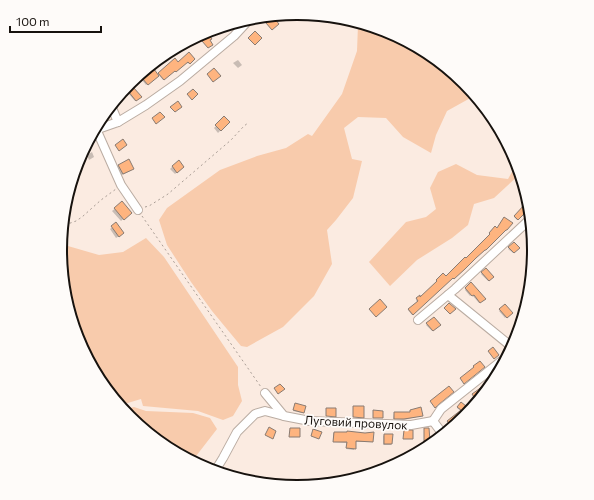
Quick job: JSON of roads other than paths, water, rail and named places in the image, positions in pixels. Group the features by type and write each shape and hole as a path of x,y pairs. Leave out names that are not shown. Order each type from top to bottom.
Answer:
{"street":[{"path":"102,128 118,122 146,105 180,81 234,36 242,27"},
{"path":"114,112 118,122"},
{"path":"99,134 121,185 138,210"},
{"path":"418,320 448,295 525,223"},
{"path":"448,295 507,343"},
{"path":"440,430 433,421 441,409 496,366"},
{"path":"265,393 284,416"},
{"name":"Луговий провулок","path":"218,466 237,432 255,414 266,411 310,421 411,425 433,421"}]}
